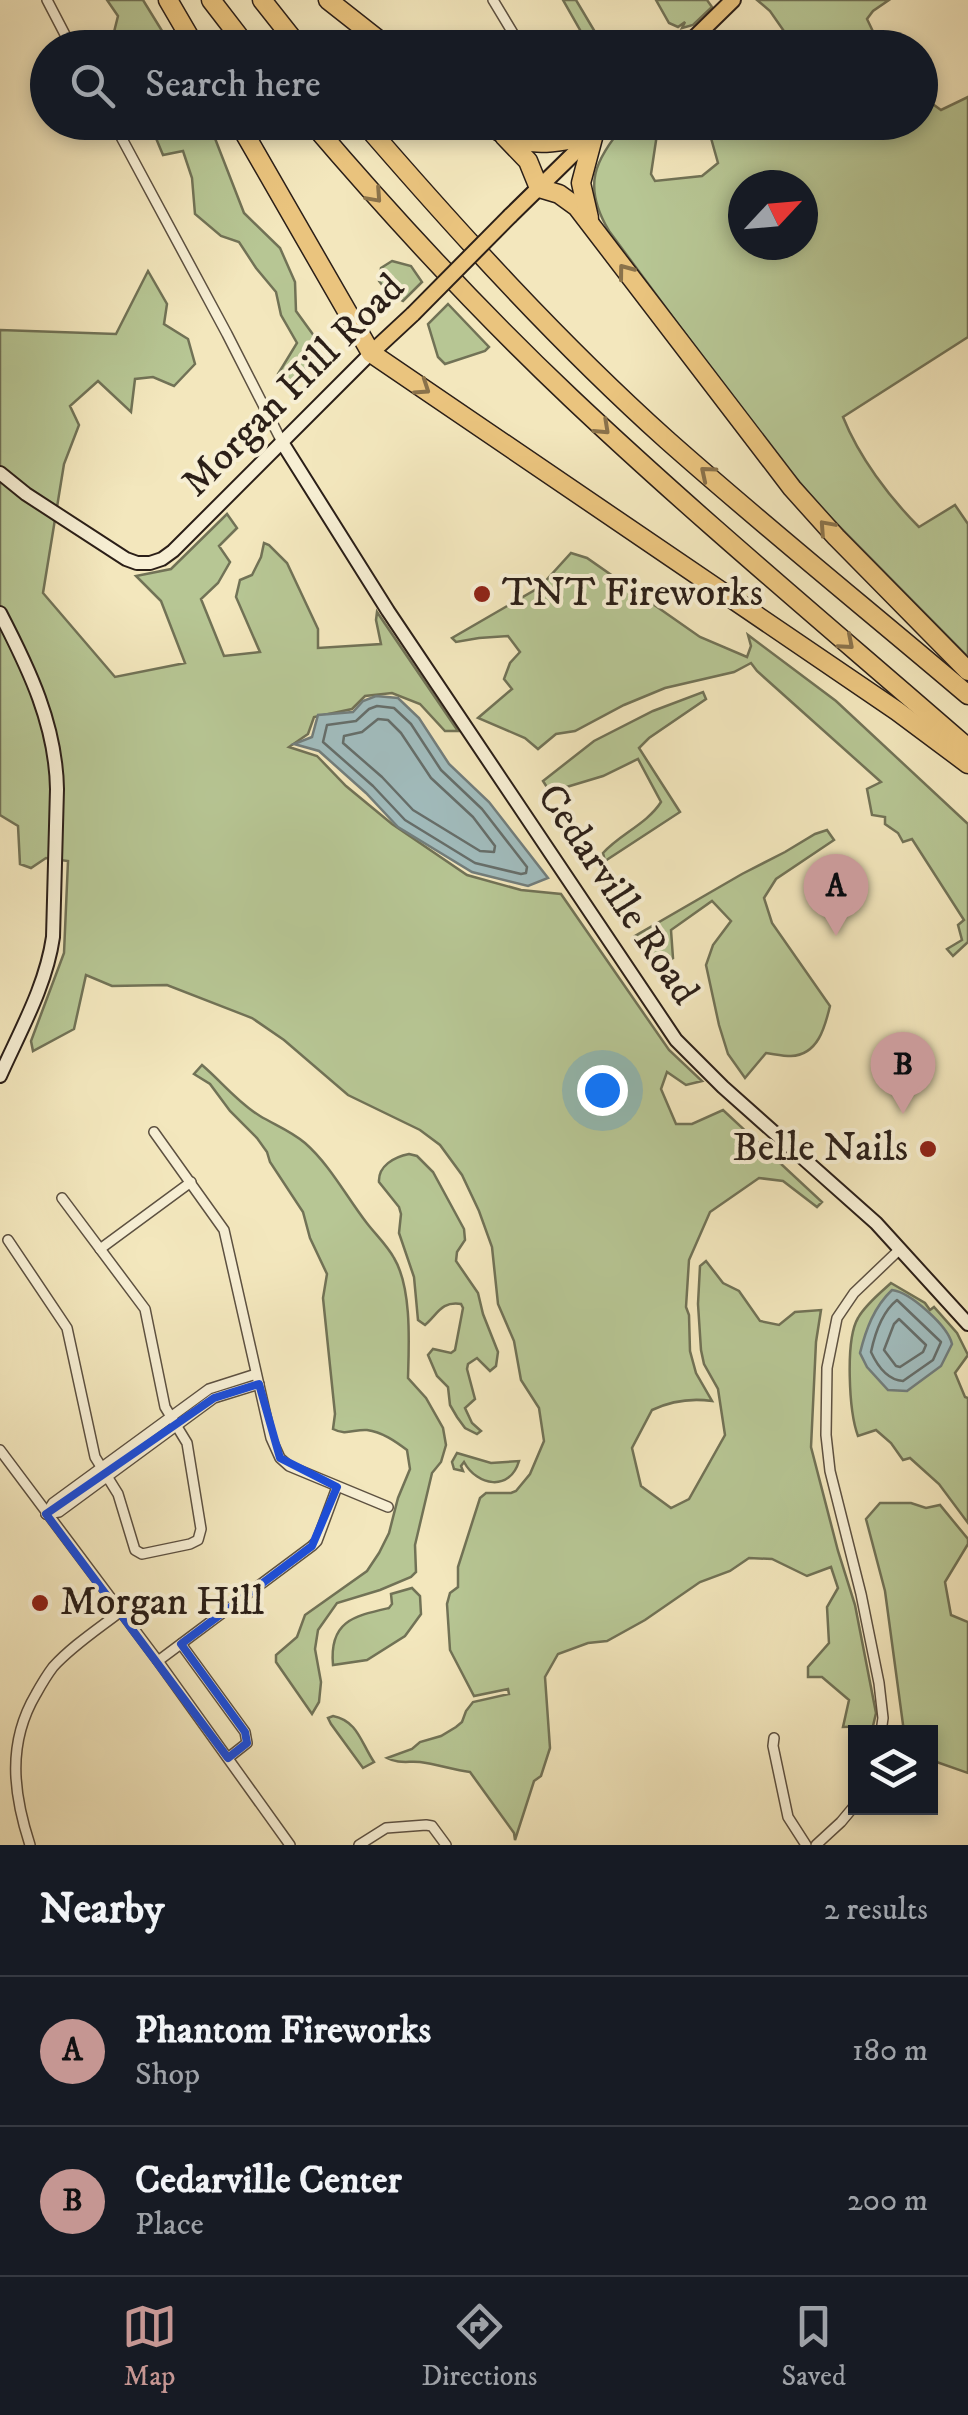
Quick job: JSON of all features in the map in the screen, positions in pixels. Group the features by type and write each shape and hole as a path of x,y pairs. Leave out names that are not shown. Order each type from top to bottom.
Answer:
{"highway":[{"path":"168,0 186,30"},
{"path":"211,0 234,30"},
{"path":"262,0 286,30"},
{"path":"328,0 366,30"},
{"path":"248,140 372,353 897,711 968,764"},
{"path":"327,140 426,252 569,396 968,748"},
{"path":"378,140 592,369 668,440 968,695"},
{"path":"508,140 528,161 539,188 568,200 593,228 792,488 968,671"},
{"path":"523,140 561,140"},
{"path":"593,228 581,183 596,140"}],"main road":[{"path":"703,30 734,0"},
{"name":"Morgan Hill Road","path":"0,472 116,554 132,562 158,561 283,444 588,140"},
{"name":"Cedarville Road","path":"283,444 388,611 676,1040 723,1088 876,1223 968,1324"},
{"path":"0,613 40,698 51,733 57,776 50,957 0,1076"}],"street":[{"path":"46,0 62,30"},
{"path":"493,0 511,30"},
{"path":"123,140 283,444"},
{"path":"154,1132 224,1230 270,1438 280,1458 289,1466 388,1506"},
{"path":"100,1249 191,1182"},
{"path":"8,1240 67,1328 95,1458 118,1494 135,1550 142,1554 198,1540 201,1528 187,1443 165,1407 145,1309 62,1198"},
{"path":"882,1725 879,1682 861,1594 830,1471 826,1368 837,1318 854,1293 900,1249"},
{"path":"46,1514 59,1512 174,1422 214,1398 258,1379"},
{"path":"0,1450 290,1845"},
{"path":"158,1661 312,1546 337,1487"},
{"path":"30,1845 14,1780 21,1726 52,1669 120,1612"},
{"path":"181,1644 245,1732 247,1743 228,1758"},
{"path":"774,1738 788,1817 806,1845"},
{"path":"816,1845 848,1814"},
{"path":"358,1845 386,1828 426,1825 432,1826 446,1845"}],"highlighted area":[{"path":"259,1384 280,1458 337,1487 312,1546 181,1644 245,1732 247,1743 228,1758 46,1514 214,1398"}],"green space":[{"path":"107,0 143,0 162,30 114,30 118,16"},
{"path":"563,0 576,0 594,30 580,30"},
{"path":"656,0 707,0 712,7 693,25 682,28 685,22 678,27 669,23"},
{"path":"757,0 889,0 867,19 872,30 783,30"},
{"path":"968,97 968,337 843,417 876,476 919,527 955,505 968,524 968,657 824,511 766,443 609,231 596,200 595,174 613,140 656,140 651,174 655,181 702,176 718,163 712,140 938,140 938,108 941,110"},
{"path":"157,140 216,140 244,213 280,248 295,282 296,311 317,340 309,363 293,388 280,384 278,374 297,343 281,315 276,292 239,242 221,236 195,214 192,178 183,151 163,155"},
{"path":"392,261 411,266 422,282 403,301 389,294 379,281 381,268"},
{"path":"148,271 167,304 164,324 188,339 195,364 174,386 153,377 135,379 131,412 98,381 70,406 79,425 64,464 43,593 115,677 185,663 161,601 136,576 171,569 227,514 237,528 219,546 230,562 218,583 201,599 224,656 260,652 236,597 240,580 252,575 264,543 287,563 318,629 318,648 381,644 377,612 458,731 445,731 420,704 392,693 365,696 352,709 314,717 308,734 289,747 317,756 392,824 467,875 521,890 561,894 669,1050 702,1081 686,1085 667,1072 661,1089 676,1124 692,1124 723,1110 822,1202 817,1207 783,1181 759,1178 710,1212 689,1260 686,1307 696,1373 712,1401 681,1401 652,1410 632,1448 641,1486 671,1508 689,1499 725,1435 718,1389 701,1350 700,1266 706,1261 723,1283 739,1291 760,1321 779,1325 795,1312 821,1310 811,1447 855,1605 876,1713 873,1725 843,1727 849,1700 822,1677 808,1677 808,1667 829,1643 827,1607 838,1588 831,1567 807,1576 772,1559 749,1558 730,1571 700,1582 607,1641 558,1654 545,1677 550,1748 541,1776 534,1781 515,1840 514,1833 470,1772 387,1758 456,1727 473,1702 509,1694 508,1689 474,1696 450,1650 447,1604 450,1593 458,1587 458,1567 480,1498 486,1493 516,1491 530,1474 544,1441 539,1408 521,1380 514,1341 498,1304 492,1247 462,1175 440,1145 420,1130 348,1095 252,1018 167,985 112,986 86,975 74,1029 33,1051 31,1041 64,953 68,861 46,858 31,868 20,864 18,826 0,815 0,330 116,334"},
{"path":"448,304 489,347 445,364 438,357 428,324"},
{"path":"571,553 587,558 700,637 747,657 751,646 748,635 836,701 968,824 968,942 953,956 947,949 962,940 958,925 964,920 912,839 903,842 885,824 885,817 872,815 867,789 881,782 751,663 734,672 665,688 575,731 556,734 538,749 525,738 478,718 512,689 504,679 520,652 508,636 456,642 452,638 540,587"},
{"path":"703,692 706,699 639,748 680,812 605,861 603,853 661,802 638,759 603,776 550,792 543,781 594,741 653,711"},
{"path":"827,830 834,840 776,879 764,898 772,923 830,1006 826,1023 808,1051 791,1056 766,1053 745,1078 728,1054 706,965 713,945 731,921 712,901 671,930 673,958 656,969 635,936"},
{"path":"202,1065 252,1111 305,1143 391,1253 400,1270 407,1300 408,1378 426,1398 443,1428 446,1445 441,1462 432,1473 415,1545 416,1572 380,1590 337,1603 318,1630 315,1649 321,1682 319,1702 312,1714 276,1662 276,1655 297,1637 305,1615 367,1571 379,1553 410,1469 407,1450 373,1431 333,1429 335,1414 323,1298 327,1274 303,1212 267,1152 210,1084 194,1074"},
{"path":"409,1154 417,1156 433,1172 464,1229 465,1240 456,1261 478,1293 498,1352 496,1366 490,1371 477,1358 468,1364 475,1399 465,1408 481,1431 477,1434 465,1428 457,1417 450,1405 448,1387 437,1376 428,1355 433,1349 451,1353 455,1350 463,1308 461,1304 449,1304 425,1325 418,1320 414,1277 399,1233 401,1214 379,1182 388,1163"},
{"path":"891,1283 930,1310 934,1307 957,1333 968,1355 955,1373 968,1398 968,1523 939,1484 910,1458 903,1460 876,1430 858,1436 850,1376 854,1328 865,1308"},
{"path":"457,1453 491,1463 519,1461 508,1478 493,1482 477,1476 464,1462 463,1471 454,1469 452,1462"},
{"path":"880,1503 911,1503 926,1508 940,1505 968,1539 945,1582 951,1615 968,1622 968,1773 938,1762 938,1725 903,1725 885,1591 866,1519"},
{"path":"412,1588 420,1596 421,1614 405,1636 367,1660 333,1665 335,1639 346,1623 389,1608 391,1594"},
{"path":"333,1716 354,1728 374,1762 363,1768 331,1724 328,1718"}],"water":[{"path":"376,696 398,698 419,718 449,764 489,802 548,878 528,886 472,872 398,827 319,751 294,744 312,737 318,715 353,712 363,701"},
{"path":"892,1290 927,1311 952,1344 941,1366 907,1391 888,1390 860,1353 872,1319"}],"place":[{"name":"TNT Fireworks","path":"482,594"},
{"name":"Phantom Fireworks","path":"836,936"},
{"name":"Cedarville Center","path":"903,1114"},
{"name":"Belle Nails","path":"928,1149"},
{"name":"Morgan Hill","path":"40,1603"}]}
